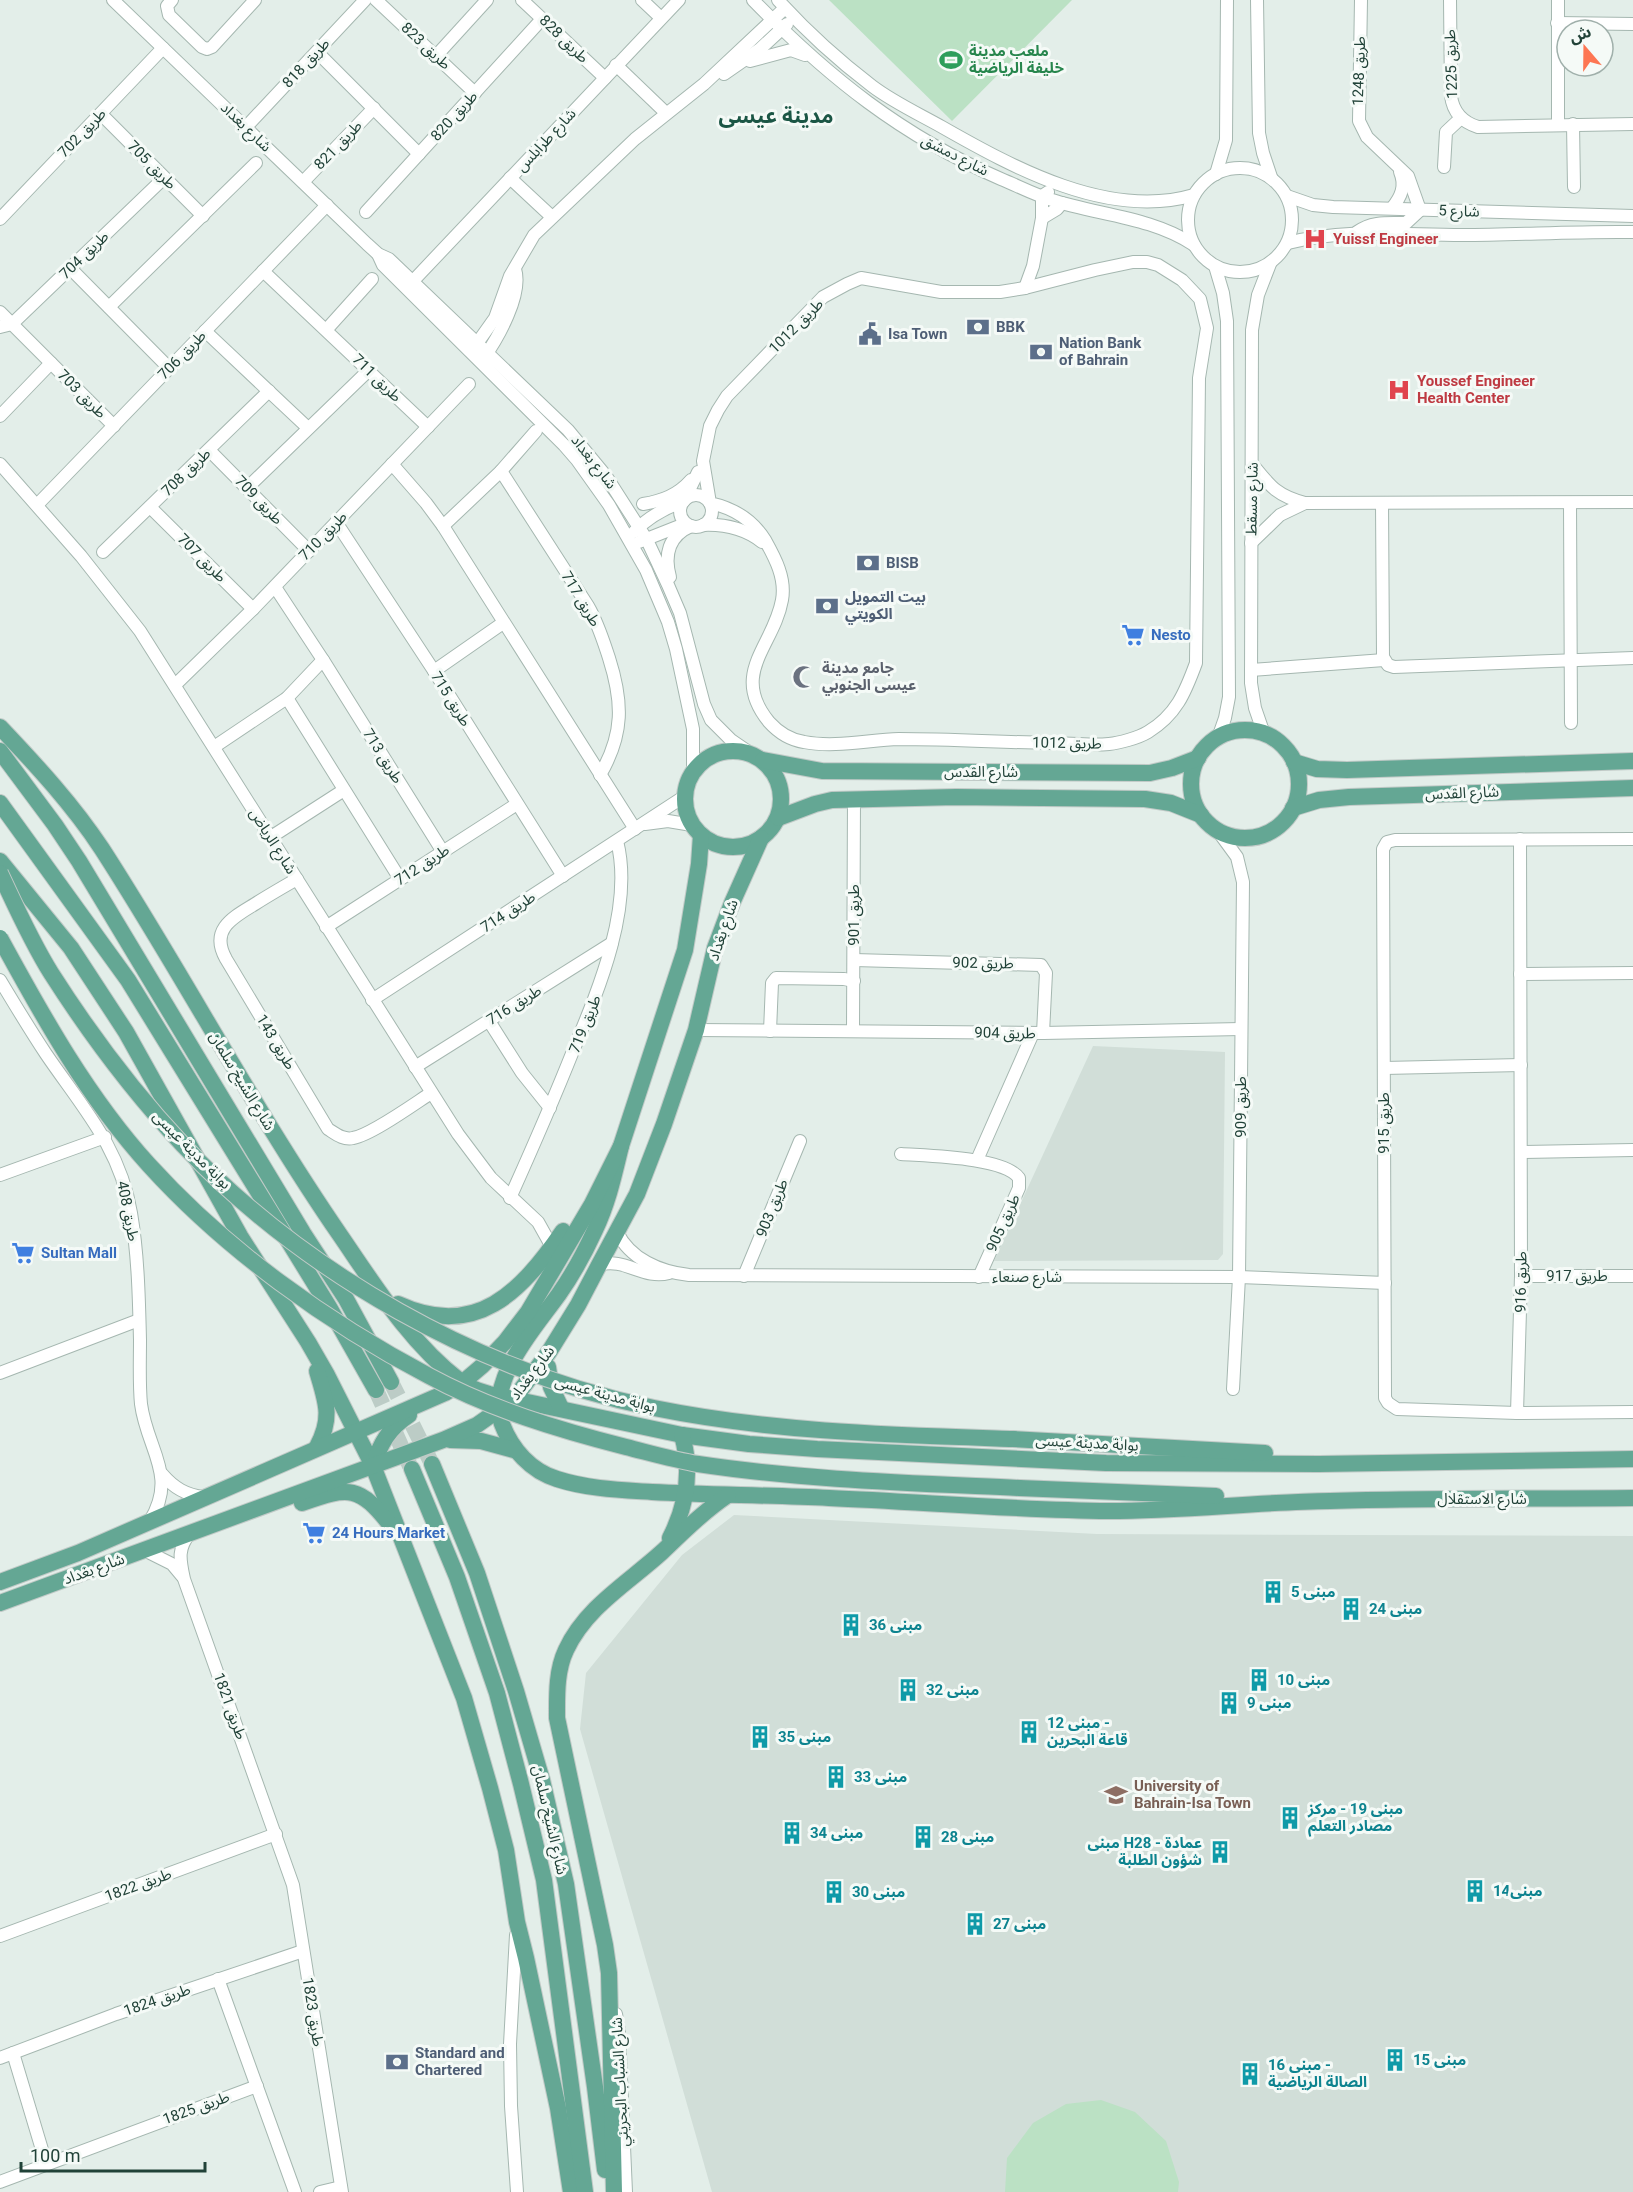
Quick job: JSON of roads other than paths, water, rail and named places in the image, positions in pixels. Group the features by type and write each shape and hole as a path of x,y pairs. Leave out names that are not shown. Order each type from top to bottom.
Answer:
{"main road":[{"name":"شارع الشيخ سلمان","path":"0,728 56,788 102,850 286,1153 374,1286 427,1352 462,1383 504,1402 561,1408 682,1435 749,1444 1106,1463 1425,1463"},
{"path":"1240,730 1264,734 1282,745 1294,762 1298,777 1298,793 1293,808 1279,825 1260,836 1246,838 1218,831 1201,815 1191,793 1193,769 1198,758 1210,743 1240,730"},
{"path":"737,750 756,757 772,769 778,780 782,793 778,818 761,838 747,845 730,847 715,843 696,830 688,816 685,796 687,783 701,762 712,755 737,750"},
{"name":"شارع الشيخ سلمان","path":"0,751 79,861 303,1233 346,1299 391,1382"},
{"name":"شارع القدس","path":"756,757 822,771 1150,773 1198,758"},
{"name":"شارع القدس","path":"1294,762 1317,769 1347,770 1633,761"},
{"name":"شارع القدس","path":"1293,808 1319,800 1348,797 1633,788"},
{"name":"شارع القدس","path":"778,818 815,804 854,798 1145,799 1171,803 1201,815"},
{"path":"0,803 128,980 323,1297 376,1390"},
{"name":"شارع بغداد","path":"0,1582 78,1553 434,1398 462,1383 506,1342 528,1312 592,1204 621,1146 685,950 699,864 696,830"},
{"name":"شارع بغداد","path":"407,1462 443,1440 477,1425 504,1402 549,1352 578,1305 637,1194 696,1030 715,948 761,838"},
{"path":"0,861 56,929 106,1000 146,1065 240,1236 308,1341 355,1431 371,1455 464,1698 506,1850 517,1922 558,2108 571,2192"},
{"name":"بوابة مدينة عيسى","path":"0,873 50,971 87,1025 162,1122 186,1148 251,1209 298,1245 381,1302 450,1337 520,1368 580,1389 652,1408 718,1419 865,1434 1012,1439 1425,1463"},
{"path":"0,938 52,1032 115,1122 149,1164 195,1211 267,1272 324,1312 430,1377 475,1397 540,1422 585,1436 695,1464 781,1474 1019,1488 1330,1501"},
{"path":"374,1286 394,1302 414,1311 440,1317 471,1314 504,1299 538,1266 621,1146"},
{"path":"621,1146 609,1195 596,1229 567,1281 513,1362 503,1382 503,1427 514,1450 528,1463 554,1479 585,1486 686,1493 1111,1511 1330,1501"},
{"path":"308,1341 328,1412 326,1429 317,1447"},
{"path":"549,1352 548,1375 561,1408"},
{"path":"371,1455 395,1425 434,1398"},
{"path":"662,1552 675,1527 686,1493 688,1464 682,1435"},
{"path":"443,1440 481,1441 514,1450"},
{"path":"371,1455 407,1462"},
{"name":"شارع بغداد","path":"0,1603 191,1533 371,1455"},
{"path":"1425,1463 1633,1459"},
{"name":"شارع الشيخ سلمان","path":"407,1462 457,1577 497,1693 544,1880 585,2192"},
{"name":"شارع الشيخ سلمان","path":"432,1464 477,1573 516,1691 542,1780 566,1884 595,2086 607,2192"},
{"path":"191,1533 208,1537 327,1494 344,1491 369,1500 404,1541"},
{"path":"614,2192 609,1973 557,1718 557,1682 564,1652 576,1632 600,1603 662,1552 693,1521 728,1495"},
{"name":"شارع الاستقلال","path":"1330,1501 1633,1498"}],"street":[{"name":"شارع بغداد","path":"113,0 378,254 383,265 574,436 621,497 647,540 680,613 704,704 711,720 731,740 756,757"},
{"path":"170,2 166,9 169,15 202,47 207,49 212,47 255,0"},
{"name":"طريق 818","path":"246,127 365,0"},
{"name":"طريق 823","path":"376,0 475,93"},
{"path":"436,56 487,0"},
{"name":"طريق 828","path":"522,0 605,78"},
{"path":"642,0 661,18"},
{"name":"شارع طرابلس","path":"412,281 679,0"},
{"name":"شارع دمشق","path":"753,0 810,56 850,90 921,139 974,167 1042,196 1152,225 1180,235 1194,245"},
{"path":"1216,174 1226,140 1227,0"},
{"path":"1257,0 1259,133 1271,177 1287,196 1291,205 1293,224 1288,243 1270,264 1243,272 1224,270 1215,266 1199,253 1189,233 1188,220 1194,195 1216,174 1229,169 1244,168 1271,177"},
{"name":"طريق 1248","path":"1361,0 1359,120 1367,137 1407,176 1420,210"},
{"name":"طريق 1225","path":"1450,0 1451,96 1454,110 1461,118 1478,127 1633,124"},
{"path":"1557,18 1558,0"},
{"path":"704,84 713,81 760,49 786,8"},
{"name":"شارع دمشق","path":"786,8 874,87 1000,158 1052,182 1128,202 1163,201 1194,195"},
{"name":"طريق 820","path":"366,213 542,19"},
{"path":"1615,24 1633,24"},
{"path":"474,348 495,318 508,280 527,244 552,217 666,112 777,25"},
{"name":"طريق 702","path":"0,219 163,48"},
{"path":"735,66 772,53 791,50 810,56"},
{"name":"طريق 821","path":"316,52 419,154"},
{"path":"616,66 666,112"},
{"path":"1558,78 1558,124"},
{"name":"طريق 821","path":"303,182 374,108"},
{"name":"طريق 705","path":"101,114 202,216"},
{"path":"1444,167 1446,132 1461,118"},
{"path":"1573,124 1574,187"},
{"path":"109,307 256,163"},
{"path":"1392,208 1400,197 1404,182 1395,163"},
{"name":"طريق 704","path":"6,326 164,178"},
{"path":"510,178 552,217"},
{"path":"1025,288 1033,266 1042,218 1042,196 1056,189 1076,189"},
{"name":"شارع 5","path":"1287,196 1313,205 1332,207 1633,216"},
{"path":"1042,218 1062,203"},
{"name":"طريق 706","path":"37,505 327,205"},
{"path":"1357,232 1366,225 1406,222 1420,210"},
{"name":"شارع 5","path":"1288,243 1311,237 1357,232 1500,235 1633,232"},
{"name":"شارع بغداد","path":"378,254 389,258 474,348"},
{"name":"طريق 1012","path":"1133,262 1147,262 1158,265 1182,280 1200,299 1206,328 1199,378 1196,663 1185,693 1169,714 1146,733 1109,744 899,739 827,744 803,742 791,738 776,728 763,713 756,700 753,684 753,670 758,655 771,630 782,600 781,574 770,548 748,520 733,510 710,503 700,467 710,426 727,396 823,297 847,284 861,278 941,292 1000,292 1025,288 1095,270 1133,262"},
{"name":"شارع مسقط","path":"1264,734 1252,696 1251,670 1252,330 1258,295 1270,264"},
{"path":"1033,266 1043,284"},
{"name":"شارع مسقط","path":"1215,266 1223,293 1227,321 1229,685 1228,707 1218,738"},
{"path":"70,268 169,368"},
{"path":"484,357 510,308 517,282 515,269"},
{"name":"طريق 711","path":"263,271 327,329 428,427"},
{"path":"327,329 372,279"},
{"name":"طريق 703","path":"0,312 6,326 51,363 114,426"},
{"path":"205,331 308,428"},
{"name":"شارع بغداد","path":"484,357 577,460 631,541 657,596 676,649 693,729 693,772"},
{"name":"طريق 703","path":"0,416 51,363"},
{"path":"247,488 369,370"},
{"name":"طريق 710","path":"174,685 253,609 469,384"},
{"name":"طريق 708","path":"103,552 269,391"},
{"path":"443,526 501,471 536,431"},
{"name":"طريق 709","path":"209,450 309,551"},
{"name":"شارع الرياض","path":"0,465 37,505 123,608 214,747 372,1000 473,1156 510,1198 538,1222 552,1247"},
{"path":"392,465 443,526 600,775 639,827"},
{"path":"1253,465 1275,491 1290,500 1305,503 1633,502"},
{"path":"693,525 683,519 680,510 700,467"},
{"path":"643,504 672,495 685,486 700,467"},
{"name":"طريق 717","path":"501,471 600,628 617,681 620,702 616,736 609,758 600,775"},
{"path":"631,541 639,527 666,507 698,495 703,496 710,503 711,518 683,529 674,537 666,557 680,613"},
{"path":"621,497 643,504 666,507"},
{"path":"1570,502 1571,723"},
{"path":"1251,543 1280,515 1305,503"},
{"path":"1382,503 1384,660 1388,665 1394,667 1633,658"},
{"name":"طريق 707","path":"150,507 253,609"},
{"name":"طريق 715","path":"336,522 434,671 563,876"},
{"path":"631,541 647,540 693,525 732,527 746,531 770,548"},
{"name":"طريق 713","path":"274,587 323,660 442,852"},
{"path":"434,671 503,623"},
{"path":"214,747 287,698 323,660"},
{"path":"1251,670 1384,660"},
{"path":"287,698 400,879"},
{"path":"271,837 344,790"},
{"name":"طريق 714","path":"372,1000 685,796"},
{"name":"طريق 901","path":"853,1031 854,798"},
{"name":"طريق 712","path":"326,927 517,804"},
{"name":"طريق 714","path":"639,827 668,821 696,830"},
{"name":"طريق 909","path":"1218,831 1237,857 1243,882 1239,1277 1233,1389"},
{"name":"طريق 916","path":"1517,1413 1521,1276 1520,839"},
{"name":"طريق 915","path":"1633,839 1395,840 1386,842 1384,845 1384,1393 1388,1403 1397,1409 1517,1413 1633,1412"},
{"name":"طريق 719","path":"510,1198 602,981 612,943 623,873 617,841"},
{"name":"طريق 143","path":"297,879 229,921 221,935 221,948 328,1128 339,1137 353,1138 368,1132 431,1093"},
{"name":"طريق 716","path":"415,1067 612,943"},
{"name":"طريق 902","path":"855,960 1041,965 1046,973 1038,1033"},
{"path":"1520,974 1633,973"},
{"path":"770,1031 772,983 776,978 854,981"},
{"name":"طريق 408","path":"0,980 46,1053 105,1137 122,1178 131,1212 139,1320 141,1404 152,1447 162,1474 161,1499 150,1521"},
{"path":"489,1020 522,1073 550,1108"},
{"name":"طريق 904","path":"696,1030 1038,1033 1240,1029"},
{"path":"977,1160 1038,1033"},
{"path":"1384,1068 1521,1065"},
{"path":"0,1175 105,1137"},
{"name":"طريق 903","path":"744,1276 800,1141"},
{"path":"1521,1152 1633,1150"},
{"name":"طريق 905","path":"901,1154 977,1160 1012,1171 1019,1178 1019,1188 979,1277"},
{"name":"شارع الرياض","path":"538,1222 565,1228"},
{"name":"شارع صنعاء","path":"617,1232 634,1254 651,1265 670,1272 699,1276 1239,1277 1385,1283"},
{"name":"شارع صنعاء","path":"599,1265 621,1264 650,1275 670,1272"},
{"name":"طريق 917","path":"1521,1276 1633,1276"},
{"path":"0,1373 139,1320"},
{"path":"162,1474 181,1491 193,1496 206,1497"},
{"name":"طريق 1821","path":"191,1533 180,1550 184,1579 276,1834"},
{"name":"طريق 1821","path":"144,1550 172,1564 184,1579"},
{"name":"طريق 1822","path":"0,1936 276,1834"},
{"name":"طريق 1823","path":"276,1834 293,1885 342,2189"},
{"path":"517,1922 510,2065 510,2106 517,2192"},
{"name":"طريق 1824","path":"0,2058 116,2014 303,1951"},
{"name":"شارع الشباب البحريني","path":"609,1973 619,2032 626,2192"},
{"path":"218,1979 295,2192"},
{"path":"13,2054 46,2163"},
{"name":"طريق 1825","path":"0,2182 257,2086"},
{"path":"320,2192 342,2189"}],"tunnel":[{"path":"391,1382 432,1464"},
{"path":"376,1390 410,1466"}],"place":[{"name":"ملعب مدينة خليفة الرياضية","path":"951,60"},
{"name":"Yuissf Engineer","path":"1315,239"},
{"name":"BBK","path":"978,327"},
{"name":"Isa Town","path":"870,334"},
{"name":"Nation Bank of Bahrain","path":"1041,352"},
{"name":"Youssef Engineer Health Center","path":"1399,390"},
{"name":"BISB","path":"868,563"},
{"name":"بيت التمويل الكويتي","path":"827,606"},
{"name":"Nesto","path":"1133,635"},
{"name":"جامع مدينة عيسى الجنوبي","path":"804,677"},
{"name":"Sultan Mall","path":"23,1253"},
{"name":"24 Hours Market","path":"314,1533"},
{"name":"مبنى 5","path":"1273,1592"},
{"name":"مبنى 24","path":"1351,1609"},
{"name":"مبنى 36","path":"851,1625"},
{"name":"مبنى 10","path":"1259,1680"},
{"name":"مبنى 32","path":"908,1690"},
{"name":"مبنى 9","path":"1229,1703"},
{"name":"مبنى 12 - قاعة البحرين","path":"1029,1732"},
{"name":"مبنى 35","path":"760,1737"},
{"name":"مبنى 33","path":"836,1777"},
{"name":"University of Bahrain-Isa Town","path":"1116,1795"},
{"name":"مبنى 19 - مركز مصادر التعلم","path":"1290,1818"},
{"name":"مبنى 34","path":"792,1833"},
{"name":"مبنى 28","path":"923,1837"},
{"name":"مبنى H28 - عمادة شؤون الطلبة","path":"1220,1852"},
{"name":"مبنى14","path":"1475,1891"},
{"name":"مبنى 30","path":"834,1892"},
{"name":"مبنى 27","path":"975,1924"},
{"name":"مبنى 15","path":"1395,2060"},
{"name":"Standard and Chartered","path":"397,2062"},
{"name":"مبنى 16 - الصالة الرياضية","path":"1250,2074"}],"district":[{"name":"مدينة عيسى","path":"776,116"}]}
